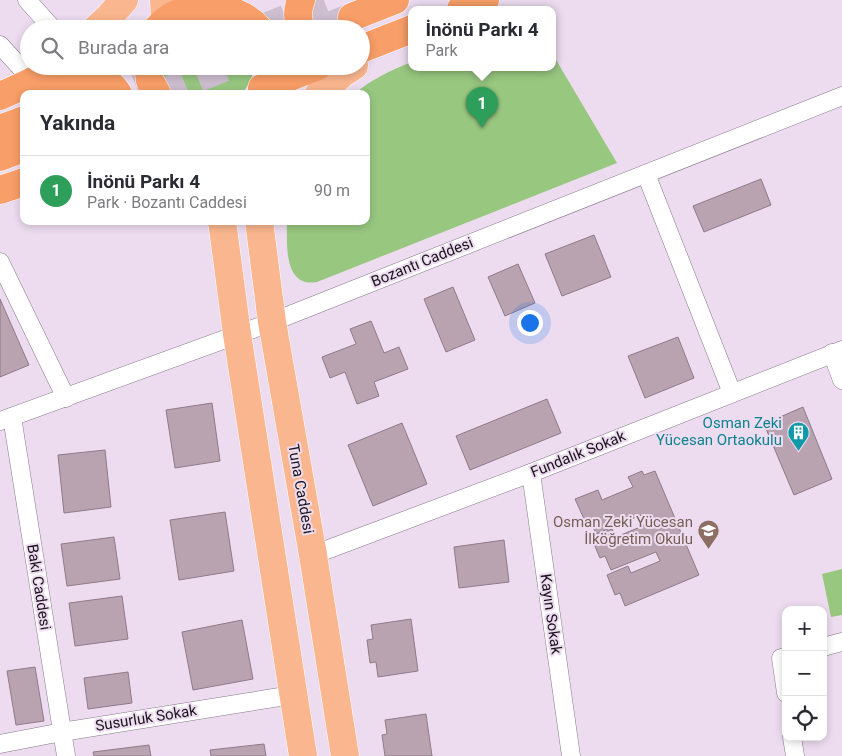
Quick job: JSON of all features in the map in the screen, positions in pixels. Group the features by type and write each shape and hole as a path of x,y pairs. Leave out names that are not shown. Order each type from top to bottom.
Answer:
{"highway":[{"path":"298,20 298,11 301,0"},
{"path":"368,20 395,0"},
{"path":"469,6 485,0"},
{"path":"159,20 188,4 212,1 233,3 252,20"},
{"path":"370,29 408,30"},
{"path":"370,46 408,31"},
{"path":"0,96 40,75"},
{"path":"60,75 95,77 110,84 115,90"},
{"path":"149,75 155,90"},
{"path":"263,83 289,75"},
{"path":"0,129 20,122"},
{"path":"0,158 20,150"},
{"path":"0,190 20,183"}],"main road":[{"path":"107,20 124,0"},
{"path":"370,56 408,31"},
{"path":"324,90 341,75"},
{"name":"Tuna Caddesi","path":"261,226 272,322 313,555 345,756"},
{"path":"224,234 237,334 303,756"}],"street":[{"path":"27,0 46,20"},
{"path":"0,45 20,59"},
{"name":"Bozantı Caddesi","path":"6,419 272,322 842,96"},
{"path":"646,174 732,393"},
{"path":"0,262 66,398"},
{"path":"837,352 842,380"},
{"name":"Fundalık Sokak","path":"313,555 531,473 837,352"},
{"name":"Baki Caddesi","path":"6,419 66,756"},
{"name":"Kayın Sokak","path":"531,473 571,756"},
{"path":"827,646 842,642"},
{"name":"Susurluk Sokak","path":"0,744 62,732 292,695"},
{"path":"792,741 794,756"}],"green space":[{"path":"202,15 216,20 192,20"},
{"path":"556,60 617,163 317,282 306,282 298,278 289,262 287,225 370,225 370,90 360,90 382,75 408,64 408,71 556,71"},
{"path":"163,75 252,75 245,90 171,90"},
{"path":"842,569 842,615 831,617 822,574"}],"building":[{"path":"761,179 771,205 704,232 693,206"},
{"path":"594,235 611,277 562,296 545,254"},
{"path":"518,264 535,303 505,316 488,277"},
{"path":"453,287 475,340 446,352 424,299"},
{"path":"0,299 29,365 0,377"},
{"path":"371,321 384,353 399,347 408,369 374,382 379,396 357,404 345,372 330,378 322,357 356,344 350,329"},
{"path":"678,337 694,378 645,398 628,356"},
{"path":"547,399 561,433 470,470 456,436"},
{"path":"212,403 220,461 175,468 166,410"},
{"name":"Osman Zeki Yücesan Ortaokulu","path":"803,407 832,479 794,495 764,424"},
{"path":"402,423 427,484 373,506 348,445"},
{"path":"105,450 111,507 64,513 58,455"},
{"path":"642,471 644,475 655,471 699,575 625,606 620,593 615,595 607,575 628,566 631,573 660,561 656,552 611,570 605,556 600,558 591,537 612,529 616,537 645,525 641,515 596,534 590,519 585,521 575,499 598,490 602,500 633,487 628,477"},
{"path":"225,512 234,571 179,580 170,520"},
{"path":"114,537 120,579 67,586 61,544"},
{"path":"504,540 509,582 459,588 454,547"},
{"path":"122,596 128,639 75,646 69,603"},
{"path":"411,619 418,671 378,677 376,662 370,663 367,640 373,639 371,625"},
{"path":"242,620 253,679 193,690 182,632"},
{"path":"35,667 44,721 16,725 7,671"},
{"path":"128,672 132,703 88,709 84,678"},
{"path":"426,714 432,756 385,756 382,735 387,734 385,720"},
{"path":"264,744 266,756 211,756 210,750"},
{"path":"149,745 151,756 94,756 93,752"}],"tunnel":[{"path":"283,20 334,0"},
{"path":"344,20 352,17"},
{"path":"104,90 142,75"},
{"path":"169,90 206,75"}],"place":[{"name":"İnönü Parkı 4","path":"482,128"},
{"name":"Osman Zeki Yücesan Ortaokulu","path":"798,451"},
{"name":"Osman Zeki Yücesan İlköğretim Okulu","path":"709,550"}]}
